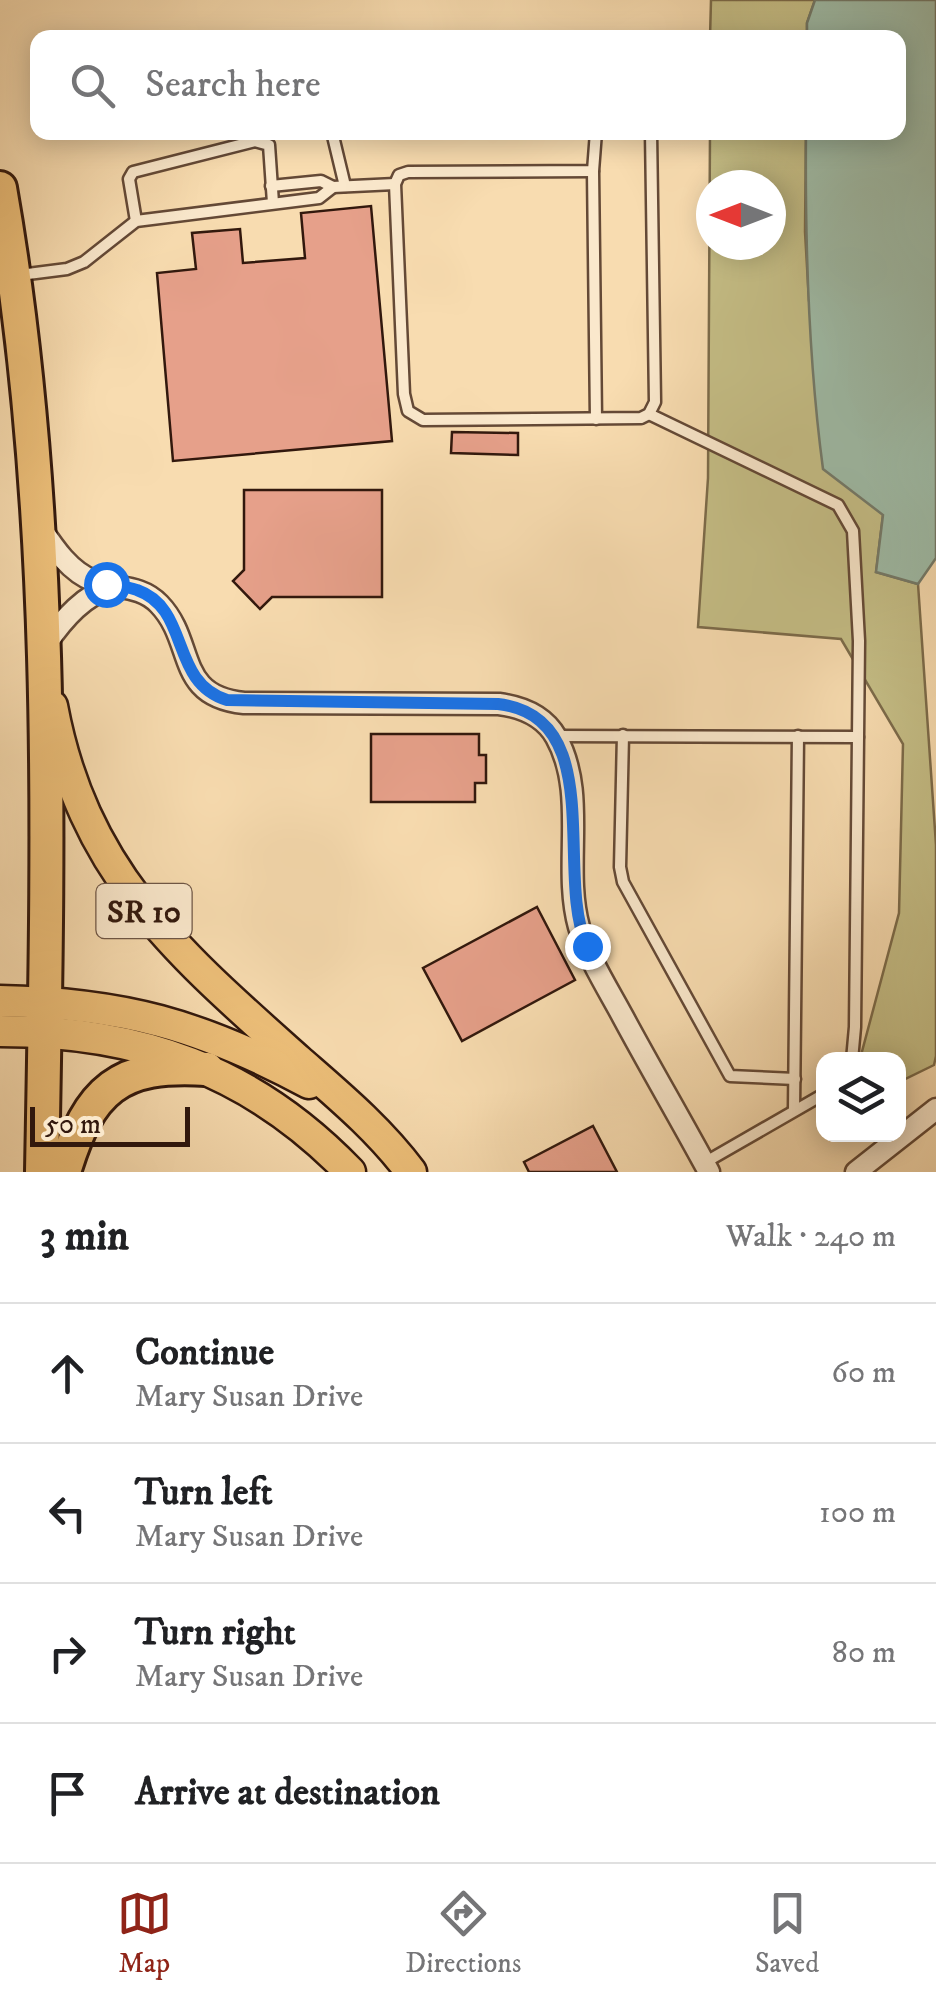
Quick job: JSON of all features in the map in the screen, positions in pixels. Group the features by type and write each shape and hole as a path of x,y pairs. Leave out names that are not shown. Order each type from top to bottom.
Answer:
{"highway":[{"name":"SR 10","path":"0,188 31,410 46,644"},
{"path":"42,1172 46,644"},
{"path":"64,1172 88,1112 116,1082 159,1069 207,1069"}],"main road":[{"name":"SR 10","path":"46,644 52,710 68,766 100,842 130,892 166,938 201,973 354,1109 411,1172"},
{"path":"0,1002 207,1069 292,1119 350,1172"},
{"path":"0,1031 45,1016 105,1007 182,1026 268,1062 354,1109"}],"street":[{"path":"40,527 78,572 92,580 140,590 161,605 194,677 220,698 244,703 498,704 536,716 556,736 568,777 580,932 706,1167"},
{"path":"46,644 76,607 114,586"},
{"path":"856,1172 936,1108"}],"lane":[{"path":"333,140 339,186"},
{"path":"595,140 596,418"},
{"path":"593,170 408,172 399,176 395,184 408,412 423,420 642,418 648,414 655,402 651,140"},
{"path":"136,221 129,179 134,172 262,141 268,145 273,203"},
{"path":"271,186 322,181 339,186 395,184"},
{"path":"14,276 67,269 84,262 136,221 319,198 339,186"},
{"path":"648,414 838,505 853,531 859,641 853,1052"},
{"path":"623,735 623,882 730,1076 795,1079"},
{"path":"556,736 858,737"},
{"path":"794,1110 798,736"},
{"path":"706,1167 816,1098"}],"shaded area":[{"path":"711,0 815,0 807,30 710,30"},
{"path":"815,0 936,0 936,558 918,584 876,572 883,515 823,469 814,385 806,217 806,140 906,140 906,30 807,30"},
{"path":"710,140 806,140 809,301 883,515 876,572 918,584 936,845 936,1056 934,1065 906,1079 906,1052 862,1052 899,913 903,744 841,639 698,627 708,478 709,260 786,260 786,170 710,170"}],"building":[{"path":"371,206 392,441 173,461 157,273 196,269 192,233 240,229 243,263 305,258 301,213"},
{"path":"452,432 518,433 518,455 451,453"},
{"path":"244,490 382,490 382,597 272,597 260,609 233,581 244,570"},
{"path":"371,734 479,734 479,755 486,755 486,783 475,783 475,802 371,802"},
{"path":"537,907 575,980 462,1041 423,968"},
{"path":"593,1126 617,1172 529,1172 524,1162"}],"route":[{"path":"106,584 140,590 161,605 194,677 212,695 227,700 498,704 524,710 547,724 561,748 568,777 576,916 587,946"}]}
